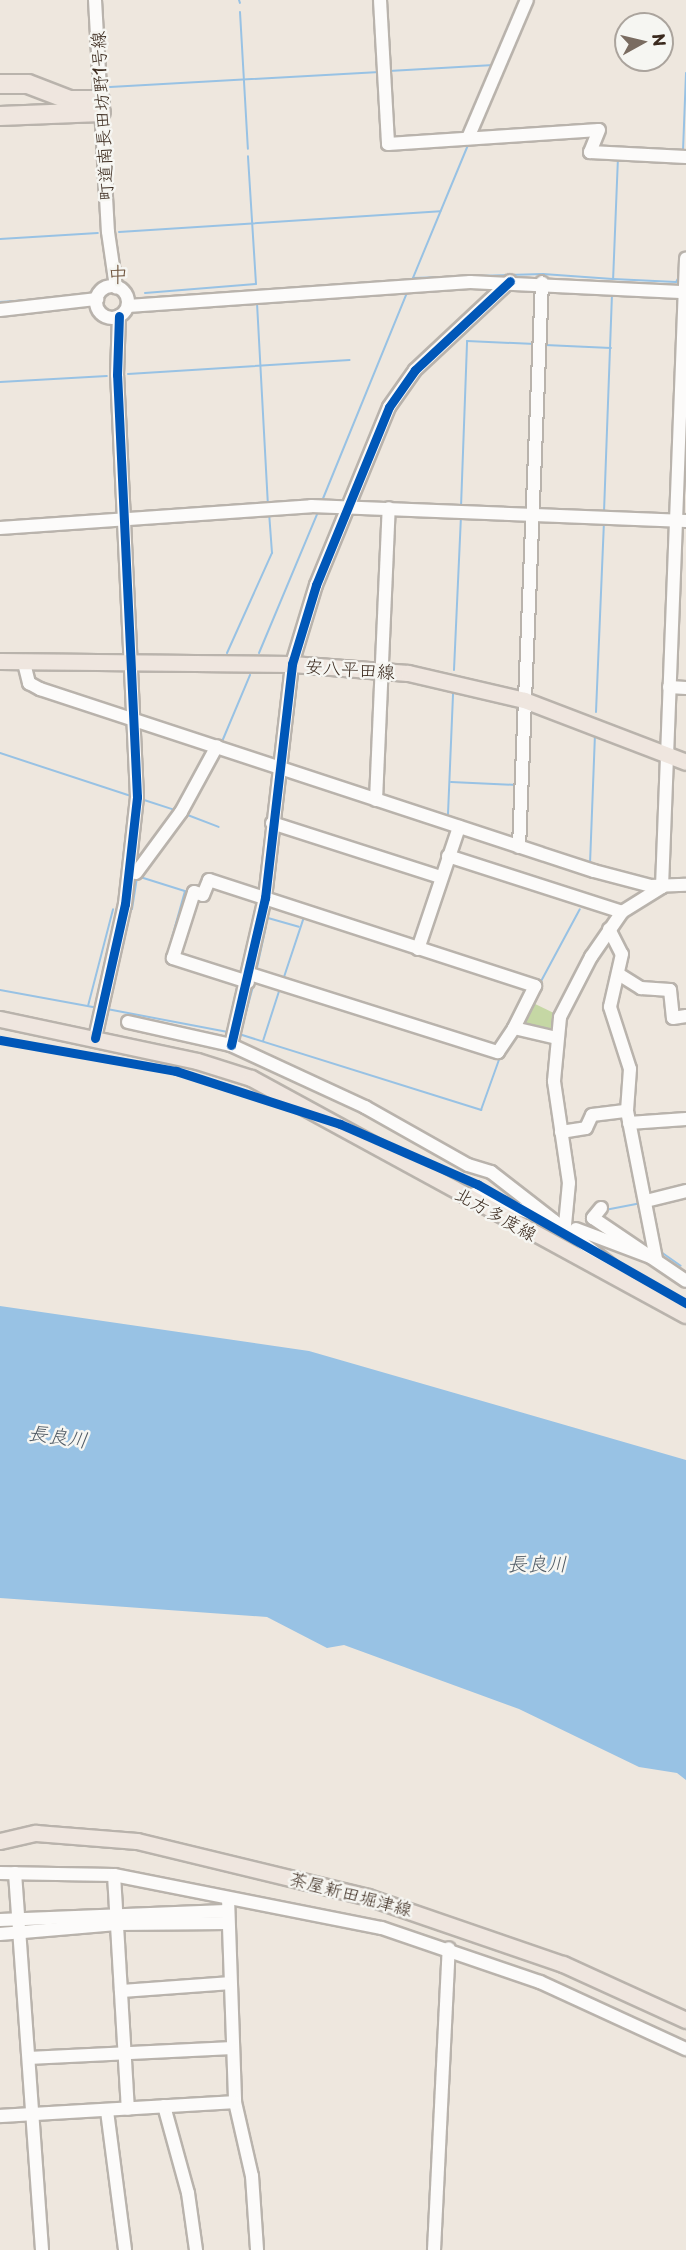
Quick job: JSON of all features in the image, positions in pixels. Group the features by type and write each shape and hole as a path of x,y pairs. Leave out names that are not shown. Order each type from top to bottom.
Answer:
{"highway":[{"path":"0,84 28,84 70,100 101,106"},
{"path":"0,116 101,106"}],"main road":[{"name":"安八平田線","path":"0,661 132,665 292,664 382,670 524,700 686,762"},
{"name":"北方多度線","path":"0,1019 95,1038 251,1078 374,1142 461,1195 686,1315"},
{"name":"茶屋新田堀津線","path":"0,1841 36,1833 137,1841 368,1897 562,1964 686,2020"}],"street":[{"name":"町道南長田坊野1号線","path":"95,0 112,297"},
{"path":"380,0 388,144 599,130 590,152 686,157"},
{"path":"468,138 527,0"},
{"path":"662,887 669,687 681,521 686,258"},
{"path":"231,1045 249,978 265,898 292,664 347,508 404,386 510,281"},
{"path":"0,309 66,305 112,297 172,299 510,281 685,292"},
{"path":"519,847 542,282"},
{"path":"95,1038 130,871 136,720 112,297"},
{"path":"112,297 113,317"},
{"path":"0,528 347,508 681,521"},
{"path":"376,800 389,508"},
{"path":"24,663 29,683 280,769 625,880 662,887 686,885"},
{"path":"669,687 686,688"},
{"path":"136,873 181,812 217,746"},
{"path":"272,823 440,877"},
{"path":"418,948 440,877 459,827"},
{"path":"448,856 625,908"},
{"path":"209,880 265,898 418,948 536,986 514,1028 498,1052 249,978 173,958 194,892 203,896 209,880"},
{"path":"625,880 625,908"},
{"path":"565,1225 570,1200 554,1081 557,1038 569,993 609,929 625,908 662,887"},
{"path":"609,929 620,944 620,975 610,1007 630,1070 628,1117 656,1259"},
{"path":"620,975 641,988 670,990 673,1017 686,1016"},
{"path":"128,1022 231,1045 365,1107 468,1165 491,1172 565,1225 646,1295"},
{"path":"514,1028 557,1038"},
{"path":"561,1132 586,1128 592,1115 686,1119"},
{"path":"646,1201 686,1191"},
{"path":"461,1195 472,1193 656,1259"},
{"path":"601,1208 593,1218 656,1259 680,1278 686,1269"},
{"path":"0,1873 114,1875 227,1911"},
{"path":"15,1873 42,2250"},
{"path":"114,1875 128,2109"},
{"path":"227,1911 235,2102 252,2176 257,2250"},
{"path":"0,1920 116,1918 227,1911 382,1928 449,1948 579,1998 686,2049"},
{"path":"0,1934 116,1918"},
{"path":"434,2250 449,1948"},
{"path":"121,1991 229,1983"},
{"path":"28,2058 232,2048"},
{"path":"0,2116 235,2102"},
{"path":"164,2106 188,2193 196,2250"},
{"path":"107,2111 125,2250"}],"green space":[{"path":"531,1002 558,1015 555,1033 520,1027"}],"water":[{"name":"長良川","path":"0,1306 309,1351 686,1460 686,1780 677,1773 639,1767 519,1709 344,1645 327,1648 267,1617 0,1598"}],"waterway":[{"path":"240,12 248,149"},
{"path":"389,71 494,65"},
{"path":"110,87 380,72"},
{"path":"667,150 683,151 686,73"},
{"path":"478,130 484,116"},
{"path":"468,145 413,278 543,274 613,279"},
{"path":"145,293 256,284 248,156"},
{"path":"618,157 613,279 676,282 679,277"},
{"path":"119,232 440,211"},
{"path":"0,239 98,233"},
{"path":"322,501 407,293"},
{"path":"604,512 612,294"},
{"path":"0,302 32,300"},
{"path":"257,303 268,504"},
{"path":"461,507 467,341 535,344"},
{"path":"545,345 611,348"},
{"path":"128,374 350,360"},
{"path":"0,382 107,376"},
{"path":"227,653 272,553 269,512"},
{"path":"259,653 318,512"},
{"path":"454,670 461,517"},
{"path":"596,712 604,523"},
{"path":"221,744 250,675"},
{"path":"448,814 453,694"},
{"path":"590,864 595,735"},
{"path":"0,753 134,797"},
{"path":"451,782 517,785"},
{"path":"141,799 175,810"},
{"path":"185,814 219,827"},
{"path":"132,909 137,876 185,891 168,952"},
{"path":"88,1006 113,909"},
{"path":"539,985 580,909"},
{"path":"283,980 304,917"},
{"path":"268,918 299,927"},
{"path":"256,972 266,926"},
{"path":"219,979 239,986"},
{"path":"240,1034 255,979"},
{"path":"263,1041 280,988"},
{"path":"0,990 98,1008"},
{"path":"227,1032 235,1003"},
{"path":"107,1009 228,1032"},
{"path":"239,1034 481,1110 500,1057"},
{"path":"605,1210 641,1203"},
{"path":"661,1252 681,1266"}],"cycle path":[{"path":"231,1045 265,898 292,664 316,585 389,407 415,370 510,281"},
{"path":"95,1038 125,904 137,797 117,375 119,316"},
{"path":"0,1040 176,1071 340,1124 477,1184 686,1303"}],"district":[{"name":"中","path":"118,273"}]}
